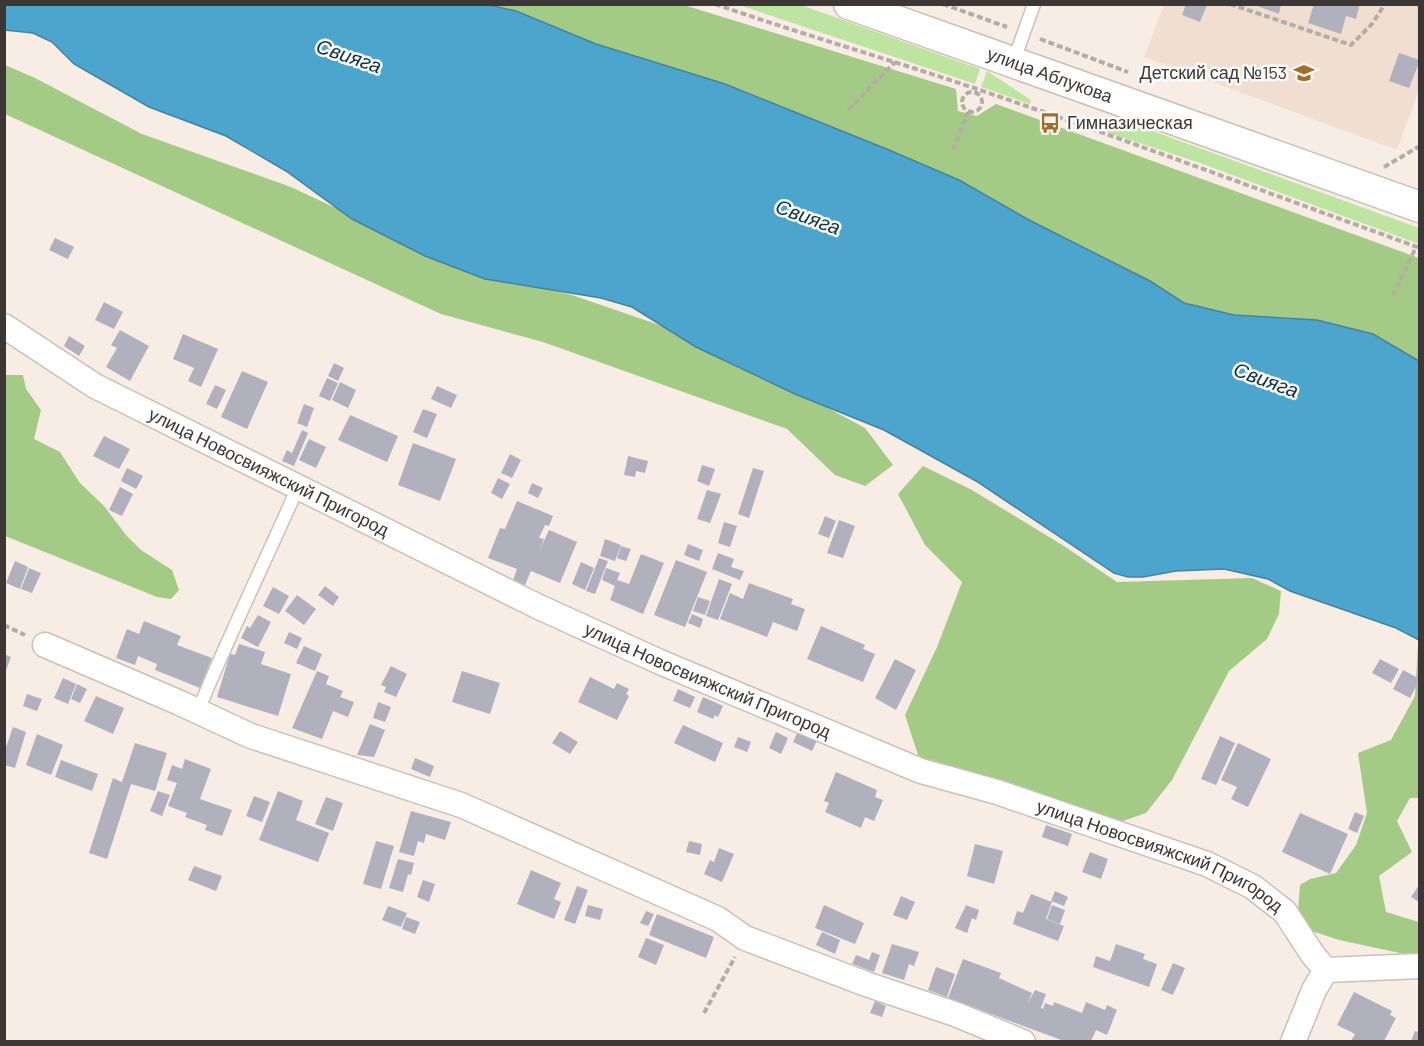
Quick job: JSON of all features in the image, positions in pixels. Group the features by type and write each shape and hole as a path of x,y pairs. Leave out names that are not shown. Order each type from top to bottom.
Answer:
{"street":[{"name":"улица Аблукова","path":"849,4 1419,207"},
{"name":"улица Новосвияжский Пригород","path":"4,326 95,386 539,607 660,662 921,771 997,792 1207,864 1253,887 1285,912 1313,955 1326,970"},
{"path":"45,645 251,736 461,806 718,919 745,938 1023,1041"},
{"path":"1293,1041 1314,990 1326,970 1419,966"}],"lane":[{"path":"1013,63 1034,4"},
{"path":"198,711 224,648 298,487"}],"path":[{"path":"715,4 782,28 895,62 1214,172 1418,247 1393,296"},
{"path":"943,4 1023,33"},
{"path":"1230,4 1351,45 1372,24 1385,4"},
{"path":"848,110 895,62"},
{"path":"976,90 982,102 980,108 974,112 968,112 962,107 963,95 976,90"},
{"path":"953,150 968,112"},
{"path":"1383,167 1419,146"},
{"path":"704,1013 745,938"}],"shaded area":[{"name":"Детский сад №153","path":"1164,5 1419,5 1419,90 1397,150 1144,57"}],"green space":[{"path":"489,5 684,5 956,89 958,111 977,116 996,104 1419,258 1419,361 1373,334 1317,320 1234,315 1184,303 1150,281 1029,220 959,180 725,84 596,44 516,11"},
{"path":"739,5 801,5 980,69 975,84"},
{"path":"5,65 35,78 142,134 291,187 470,271 572,295 697,338 865,428 893,465 865,486 835,475 787,429 543,342 441,314 5,114"},
{"path":"987,71 1031,100 1030,104 981,87"},
{"path":"1084,120 1136,125 1419,228 1419,244 1200,163 1082,124"},
{"path":"5,375 23,375 26,389 41,410 34,439 60,452 80,483 104,506 126,535 141,550 172,570 179,590 171,599 157,597 5,536"},
{"path":"923,466 972,490 1064,546 1117,582 1252,578 1281,591 1279,614 1267,639 1229,671 1172,780 1146,813 1117,823 921,764 905,715 937,647 962,582 925,545 898,494"},
{"path":"1418,645 1419,798 1410,798 1397,821 1412,852 1379,876 1386,912 1419,922 1419,953 1409,955 1339,940 1312,931 1298,911 1300,885 1310,879 1336,873 1356,845 1367,813 1358,753 1391,740 1415,696"}],"water":[{"name":"Свияга","path":"5,5 489,5 516,11 596,44 725,84 959,180 1029,220 1150,281 1184,303 1234,315 1317,320 1373,334 1419,361 1419,640 1396,628 1290,591 1268,579 1224,569 1176,571 1143,577 1128,577 1114,573 976,481 884,430 795,394 696,347 632,307 601,298 485,279 425,256 352,219 286,171 226,136 149,107 74,64 52,42 33,33 5,30"}],"building":[{"path":"1186,4 1207,5 1200,22 1182,15"},
{"path":"1252,4 1281,4 1279,14"},
{"path":"1314,4 1360,4 1356,19 1346,16 1341,34 1308,23"},
{"path":"1399,53 1420,60 1409,88 1389,81"},
{"path":"55,238 74,247 68,259 49,250"},
{"path":"104,302 123,312 114,329 95,320"},
{"path":"120,330 149,346 130,381 106,367 117,348 111,345"},
{"path":"183,334 218,349 201,387 188,381 194,368 173,359"},
{"path":"69,336 85,346 79,356 64,346"},
{"path":"334,363 344,368 338,381 328,376"},
{"path":"242,371 268,382 247,429 221,417"},
{"path":"327,378 338,383 330,401 319,396"},
{"path":"340,382 356,390 348,408 332,400"},
{"path":"215,385 226,390 217,409 206,404"},
{"path":"437,386 457,395 451,408 431,399"},
{"path":"304,404 314,408 307,427 297,423"},
{"path":"423,409 437,414 427,438 413,432"},
{"path":"350,415 398,436 387,462 338,440"},
{"path":"302,430 308,433 294,466 282,461 287,450 292,453"},
{"path":"104,436 130,449 119,469 93,456"},
{"path":"309,439 326,447 316,468 299,460"},
{"path":"413,443 456,459 440,501 398,485"},
{"path":"510,454 521,460 512,478 501,473"},
{"path":"628,456 648,461 645,473 636,471 635,477 624,475"},
{"path":"702,465 715,469 709,486 697,481"},
{"path":"127,468 143,476 136,489 121,481"},
{"path":"753,468 764,471 749,518 738,514"},
{"path":"498,478 510,484 502,499 491,493"},
{"path":"532,483 543,488 538,498 528,493"},
{"path":"120,487 133,494 122,516 109,510"},
{"path":"707,490 721,494 710,523 697,519"},
{"path":"517,501 553,516 549,526 545,525 539,538 544,539 539,552 549,530 577,542 560,583 531,571 525,585 513,580 517,569 488,558 500,528 505,529"},
{"path":"825,516 836,521 829,538 818,534"},
{"path":"839,520 855,526 843,558 827,553"},
{"path":"724,522 737,526 730,547 718,543"},
{"path":"605,539 621,545 615,561 600,556"},
{"path":"688,544 703,550 699,561 684,555"},
{"path":"621,546 631,549 626,561 617,558"},
{"path":"718,553 734,559 731,567 744,571 740,580 712,569"},
{"path":"641,554 664,563 643,614 610,600 615,586 602,580 606,568 620,573 617,580 629,584"},
{"path":"599,558 608,561 595,594 586,591"},
{"path":"676,560 707,572 685,627 654,615"},
{"path":"15,561 28,567 20,589 6,583"},
{"path":"581,562 594,568 585,590 572,584"},
{"path":"29,568 41,573 32,593 21,589"},
{"path":"719,579 732,584 718,620 706,616"},
{"path":"749,583 793,599 791,604 805,609 797,631 773,622 767,637 720,619 730,593 743,599"},
{"path":"325,586 339,597 333,606 318,595"},
{"path":"273,587 289,596 279,614 263,606"},
{"path":"297,595 316,609 304,625 285,611"},
{"path":"698,597 710,601 705,615 693,611"},
{"path":"692,614 703,619 700,628 688,623"},
{"path":"258,615 271,622 258,647 241,638 247,626 250,628"},
{"path":"144,621 181,636 177,645 212,658 200,688 155,670 157,664 138,656 135,665 116,658 127,629 139,634"},
{"path":"821,626 865,645 863,649 875,654 863,682 807,659"},
{"path":"289,632 302,638 297,649 284,643"},
{"path":"239,644 265,652 261,664 291,674 278,716 217,697 230,654 235,655"},
{"path":"304,646 322,654 315,671 296,663"},
{"path":"4,654 11,657 5,673 4,673"},
{"path":"895,659 916,670 896,710 875,698"},
{"path":"1380,659 1399,669 1391,683 1372,673"},
{"path":"391,666 407,674 396,697 384,692 386,687 381,685"},
{"path":"1403,670 1420,679 1410,698 1393,689"},
{"path":"317,671 329,676 326,684 343,691 340,697 354,702 348,717 333,711 322,739 292,728"},
{"path":"462,671 500,683 490,714 452,702"},
{"path":"590,677 614,689 617,683 629,689 626,694 629,696 617,720 578,702"},
{"path":"63,678 76,684 68,704 54,698"},
{"path":"77,684 87,689 80,703 71,699"},
{"path":"678,689 695,697 690,708 673,701"},
{"path":"27,694 42,699 37,711 23,706"},
{"path":"96,696 124,708 113,734 84,721"},
{"path":"703,697 723,706 718,717 715,715 713,719 697,712"},
{"path":"378,702 391,707 385,722 373,718"},
{"path":"370,724 385,730 374,757 357,755"},
{"path":"683,725 723,743 715,762 674,743"},
{"path":"13,727 26,732 15,768 4,765 4,753"},
{"path":"799,729 818,738 812,751 793,742"},
{"path":"560,731 578,742 570,754 552,743"},
{"path":"776,732 788,738 781,754 769,748"},
{"path":"37,734 63,745 51,775 26,765"},
{"path":"1220,736 1235,743 1216,785 1201,779"},
{"path":"738,737 751,742 747,752 734,747"},
{"path":"135,743 167,753 155,791 131,784 107,859 89,853 113,778 122,782"},
{"path":"1238,743 1271,759 1248,807 1231,799 1237,787 1221,780"},
{"path":"415,758 434,766 430,777 411,769"},
{"path":"185,759 211,769 200,799 232,810 222,836 205,830 207,825 185,817 187,813 168,806 177,783 167,780 172,765 182,769"},
{"path":"61,760 98,774 92,791 55,777"},
{"path":"836,772 877,790 875,797 883,800 874,821 865,817 861,828 825,812 829,803 824,801"},
{"path":"158,791 170,795 162,816 150,811"},
{"path":"278,791 303,801 296,820 329,833 318,862 259,840"},
{"path":"254,796 270,802 262,822 246,816"},
{"path":"326,797 343,803 333,831 315,824"},
{"path":"411,811 451,822 445,840 426,834 424,843 418,841 414,856 399,852"},
{"path":"1355,812 1364,816 1357,833 1348,829"},
{"path":"1300,813 1348,834 1330,874 1282,852"},
{"path":"1046,825 1072,834 1068,846 1042,837"},
{"path":"376,841 394,846 381,889 363,884"},
{"path":"689,841 702,844 700,855 686,852"},
{"path":"975,844 1003,851 994,884 967,876"},
{"path":"719,848 734,854 722,882 704,874 710,860 714,862"},
{"path":"1090,852 1108,859 1101,879 1082,872"},
{"path":"398,859 414,863 403,892 389,888"},
{"path":"194,866 222,876 216,891 188,880"},
{"path":"531,870 561,883 554,899 561,902 554,919 517,904"},
{"path":"423,880 435,884 429,902 417,897"},
{"path":"1419,885 1419,902 1411,897"},
{"path":"577,886 588,890 575,924 564,920"},
{"path":"1055,891 1068,897 1064,906 1051,901"},
{"path":"1031,894 1052,902 1046,919 1064,926 1058,941 1013,924 1017,911 1023,913"},
{"path":"901,896 915,902 907,920 893,915"},
{"path":"588,905 603,909 600,920 585,916"},
{"path":"824,905 864,923 855,944 815,928"},
{"path":"966,905 979,910 976,920 972,918 967,933 955,928"},
{"path":"1052,905 1065,910 1060,924 1047,919"},
{"path":"388,906 407,913 401,927 382,920"},
{"path":"646,911 654,914 648,926 640,923"},
{"path":"657,914 714,937 706,958 649,935"},
{"path":"406,917 420,922 415,934 402,929"},
{"path":"822,932 840,940 835,954 816,945"},
{"path":"646,938 664,945 656,965 638,957"},
{"path":"892,944 919,952 914,966 909,964 904,980 882,973"},
{"path":"1116,944 1145,954 1143,959 1157,964 1149,987 1093,967 1096,956 1110,961"},
{"path":"872,952 880,955 874,972 852,964 856,955 869,960"},
{"path":"963,959 1001,973 999,978 1032,993 1028,1003 1035,990 1046,994 1041,1008 1043,1009 1045,1003 1053,1006 1054,1002 1082,1013 1086,1002 1105,1010 1107,1005 1117,1010 1107,1035 1096,1030 1091,1041 1064,1041 948,998"},
{"path":"1173,963 1185,968 1173,995 1161,990"},
{"path":"936,967 955,974 947,997 928,990"},
{"path":"1354,992 1392,1011 1390,1015 1396,1018 1384,1041 1351,1041 1355,1034 1337,1025"},
{"path":"875,1001 886,1006 882,1017 870,1013"},
{"path":"1415,1031 1419,1032 1419,1041 1411,1041"}],"place":[{"name":"Детский сад №153","path":"1304,73"},
{"name":"Гимназическая","path":"1050,123"}]}
